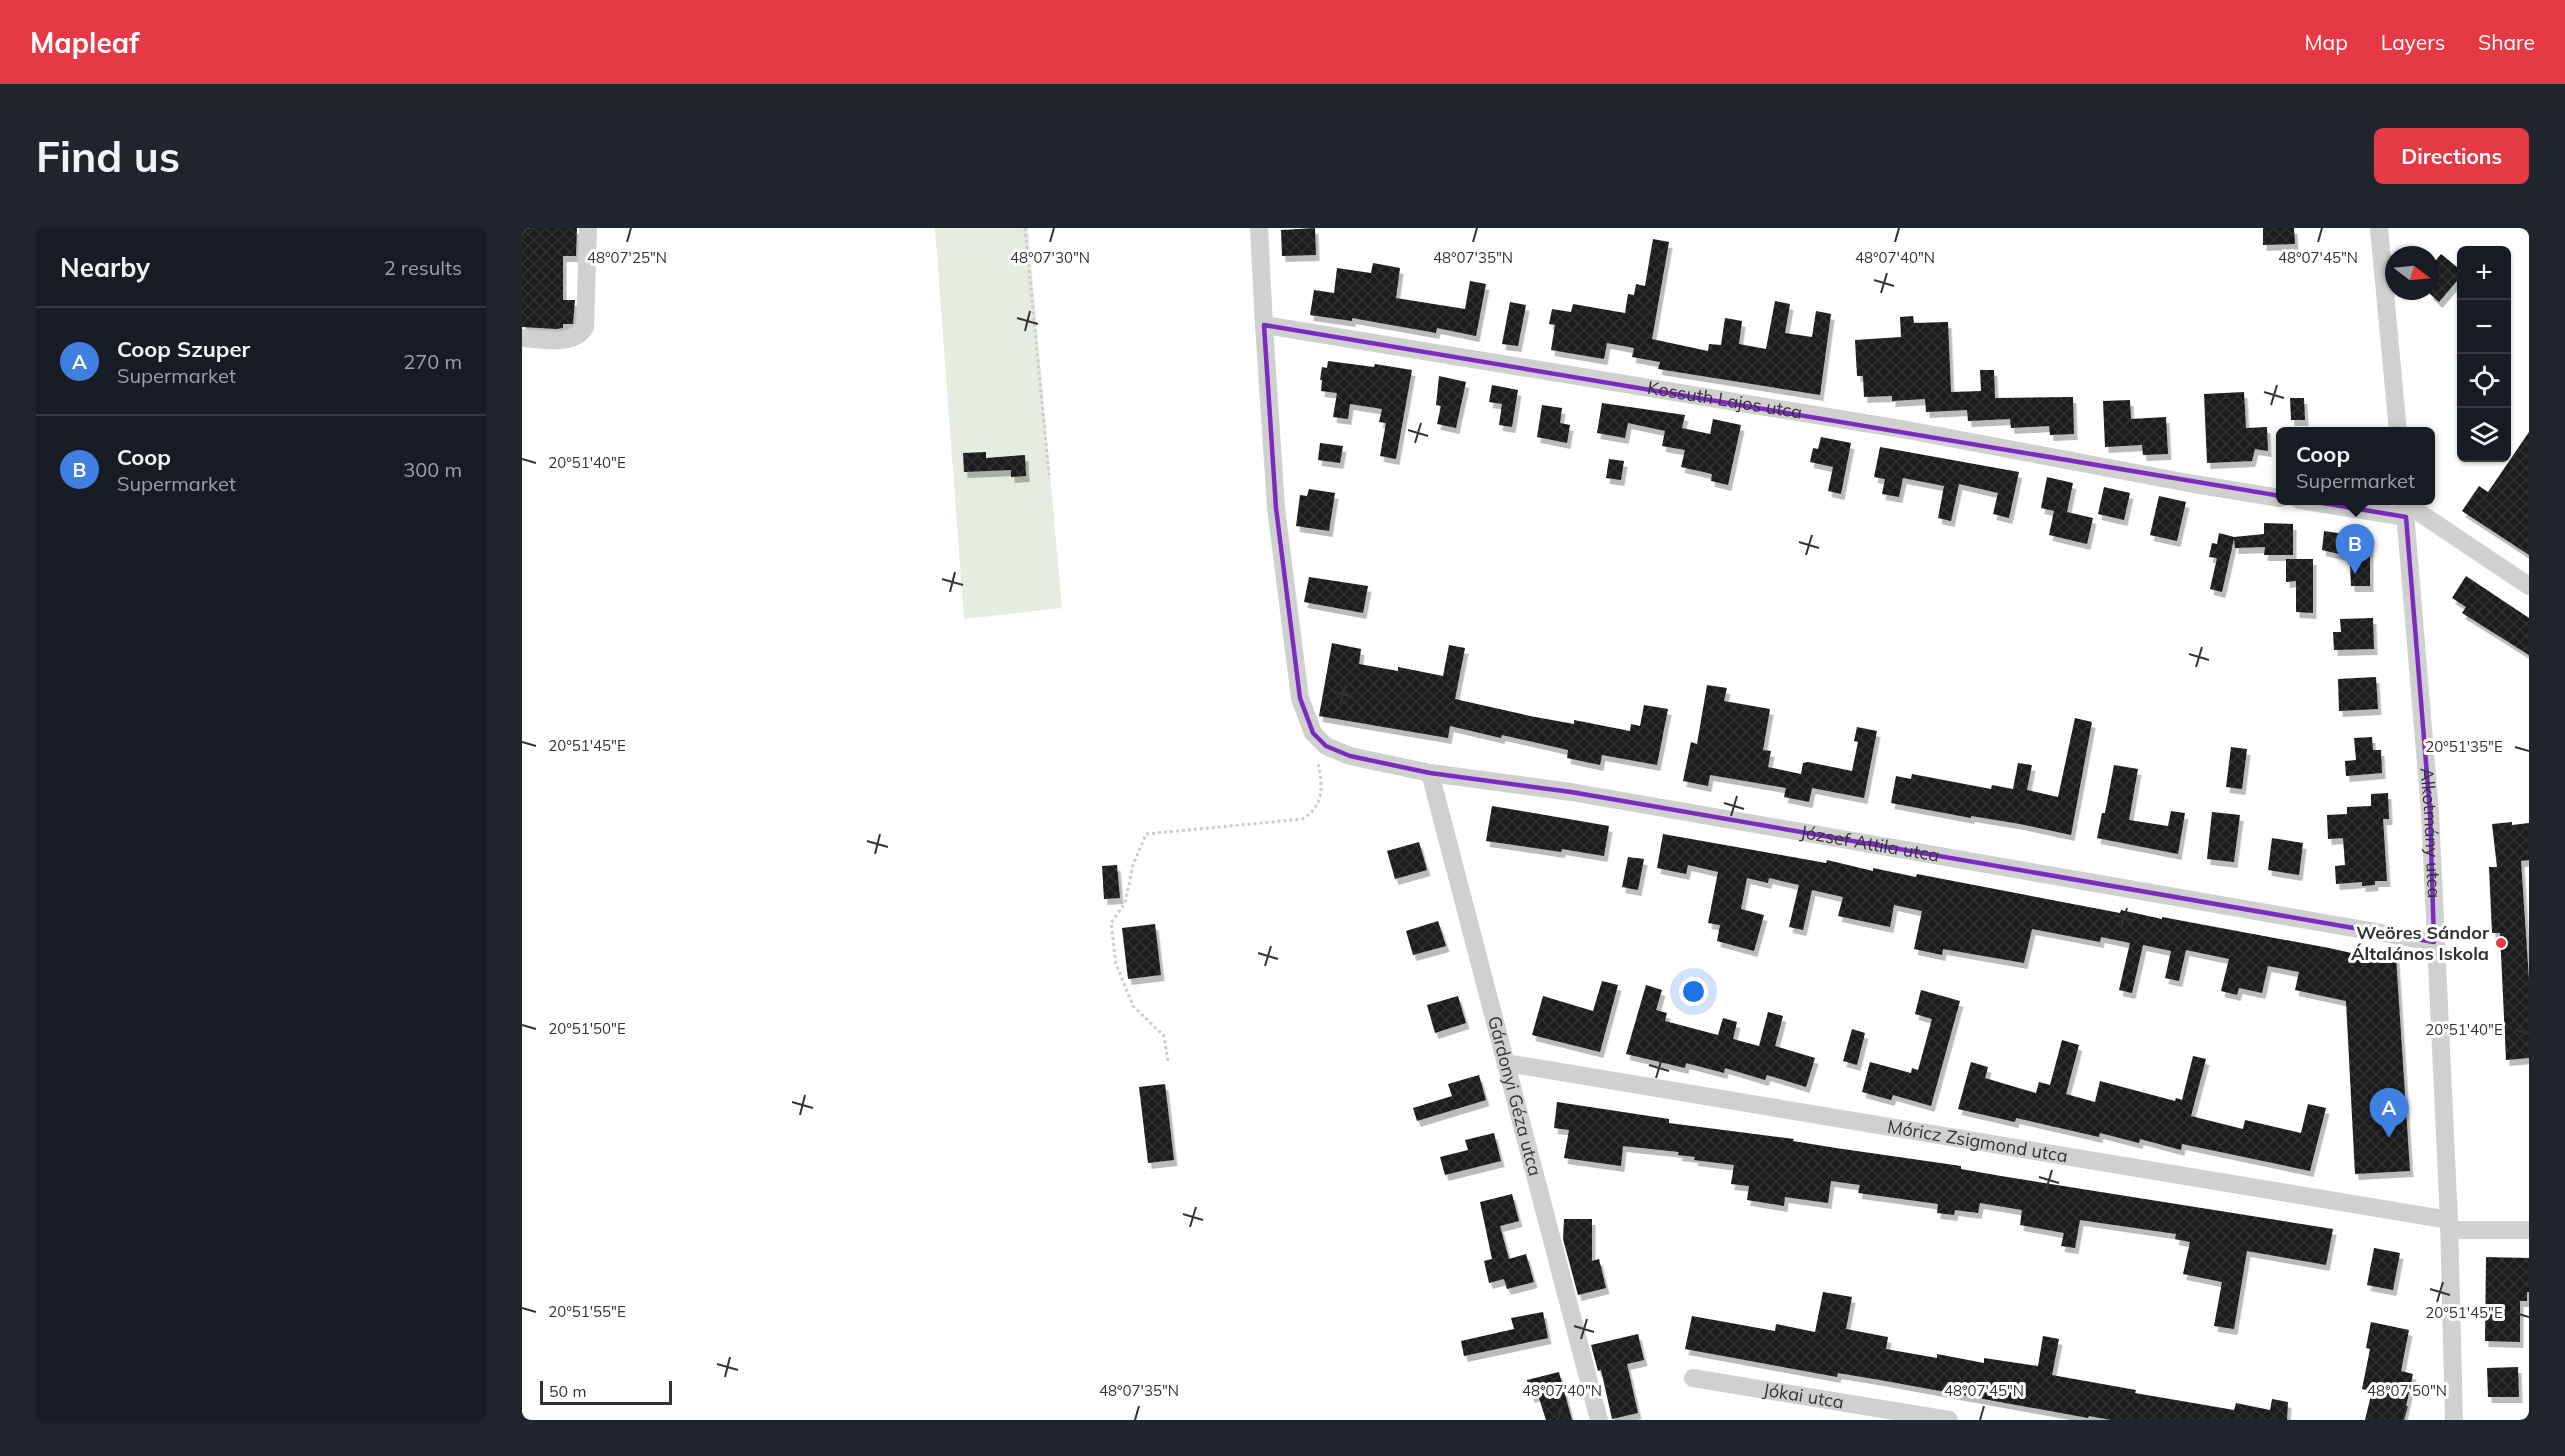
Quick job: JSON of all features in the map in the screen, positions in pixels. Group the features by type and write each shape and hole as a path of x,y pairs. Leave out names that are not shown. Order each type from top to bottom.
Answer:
{"street":[{"path":"522,338 569,340 581,334 585,327 588,228"},
{"path":"1259,228 1277,519 1300,698 1313,733"},
{"path":"2379,228 2398,427"},
{"name":"Kossuth Lajos utca","path":"1264,325 1907,430 2276,497"},
{"path":"2370,505 2405,507 2529,586"},
{"name":"Alkotmány utca","path":"2405,507 2430,812 2434,942 2449,1225 2454,1420"},
{"name":"József Attila utca","path":"1313,733 1326,746 1350,756 1430,773 1571,792 2434,942"},
{"name":"Gárdonyi Géza utca","path":"1430,773 1599,1420"},
{"name":"Móricz Zsigmond utca","path":"1506,1063 2449,1225 2529,1230"},
{"name":"Jókai utca","path":"1693,1378 1949,1420"}],"path":[{"path":"1025,228 1049,475"},
{"path":"1168,1060 1164,1036 1133,1006 1116,964 1111,923 1125,903 1133,865 1146,834 1302,819 1312,813 1318,806 1323,789 1313,733"}],"highlighted area":[{"path":"1264,325 2406,517 2430,812 2434,942 1571,792 1430,773 1350,756 1326,746 1313,733 1300,698 1276,508"}],"shaded area":[{"path":"935,228 1028,228 1062,608 964,619"}],"building":[{"path":"522,228 577,228 576,256 563,256 563,300 575,300 573,324 563,324 563,328 556,329 522,327"},
{"path":"1315,228 1316,255 1282,256 1281,230"},
{"path":"2263,228 2294,228 2295,244 2263,245"},
{"path":"1653,239 1669,242 1652,339 1708,351 1709,344 1721,345 1725,318 1742,321 1739,344 1766,349 1775,301 1790,304 1785,333 1812,337 1816,311 1831,314 1820,395 1658,369 1660,362 1632,357 1634,348 1607,343 1604,359 1551,350 1555,325 1549,324 1552,309 1571,312 1573,304 1625,313 1628,294 1634,295 1636,284 1645,286"},
{"path":"2441,254 2457,267 2457,281 2439,302 2437,300 2439,300 2439,256"},
{"path":"1373,263 1400,268 1396,298 1465,309 1470,281 1486,284 1476,336 1437,328 1436,333 1352,318 1352,321 1310,315 1314,290 1334,293 1337,268 1371,273"},
{"path":"1510,302 1526,305 1518,346 1502,344"},
{"path":"1913,316 1914,323 1948,322 1951,392 1981,391 1980,370 1994,370 1995,398 2073,397 2074,434 2050,435 2049,426 2011,428 2010,419 1968,421 1967,410 1926,412 1925,399 1892,401 1892,396 1864,397 1863,376 1857,376 1855,340 1901,337 1900,317"},
{"path":"1328,361 1374,367 1375,364 1412,370 1396,459 1380,456 1386,423 1379,422 1382,409 1350,404 1348,419 1333,417 1337,393 1321,391 1322,380 1320,380 1322,367 1327,368"},
{"path":"1439,376 1466,382 1456,428 1437,424 1441,406 1436,405"},
{"path":"1492,385 1518,390 1512,427 1499,425 1502,404 1489,402"},
{"path":"2244,392 2246,428 2267,427 2268,451 2255,449 2252,461 2207,463 2204,394"},
{"path":"2290,398 2304,398 2305,420 2291,420"},
{"path":"2130,400 2131,419 2166,417 2168,454 2143,455 2142,445 2105,447 2103,401"},
{"path":"1602,403 1685,415 1682,428 1710,434 1713,419 1741,425 1728,485 1711,481 1712,474 1681,467 1685,450 1662,446 1665,431 1628,423 1625,438 1597,433"},
{"path":"1542,405 1562,408 1560,423 1570,425 1567,443 1537,437"},
{"path":"2529,432 2529,555 2462,511 2479,486 2488,492 2508,462 2511,462 2511,458"},
{"path":"1821,437 1851,443 1841,494 1828,491 1833,467 1810,462 1813,448 1818,449"},
{"path":"1320,443 1343,446 1340,463 1318,460"},
{"path":"1880,447 2019,472 2009,518 1993,514 1998,493 1959,484 1951,521 1938,518 1944,486 1903,478 1899,497 1882,494 1885,479 1874,477"},
{"path":"986,452 986,458 1025,455 1026,476 1011,477 1011,470 964,472 963,453"},
{"path":"1609,459 1624,461 1621,480 1606,478"},
{"path":"2047,477 2073,483 2067,512 2093,518 2087,544 2049,535 2054,511 2041,508"},
{"path":"2104,487 2130,493 2124,520 2098,514"},
{"path":"1309,489 1335,493 1329,531 1296,526 1300,495 1307,496"},
{"path":"2159,496 2186,502 2177,541 2150,535"},
{"path":"2264,523 2293,524 2293,555 2264,555 2265,547 2235,548 2234,539 2222,592 2210,589 2217,558 2209,557 2212,543 2217,544 2219,533 2234,537 2264,534"},
{"path":"2324,531 2370,538 2370,586 2351,586 2350,565 2343,555 2322,550"},
{"path":"2286,559 2313,559 2313,613 2296,612 2296,581 2286,582"},
{"path":"2466,576 2529,618 2529,655 2462,613 2466,607 2452,598"},
{"path":"1309,577 1368,586 1363,613 1304,602"},
{"path":"2373,618 2374,649 2334,650 2333,632 2341,632 2340,619"},
{"path":"1332,643 1361,649 1359,664 1398,671 1398,667 1443,676 1449,645 1465,648 1455,699 1530,716 1574,724 1574,720 1630,731 1631,724 1640,726 1644,705 1668,709 1657,765 1602,755 1600,765 1567,758 1568,750 1450,726 1448,738 1319,716"},
{"path":"2376,677 2378,709 2339,711 2338,679"},
{"path":"1707,685 1727,688 1724,701 1770,709 1763,750 1771,751 1768,767 1801,774 1803,763 1808,762 1852,771 1858,742 1854,741 1857,727 1877,731 1864,798 1812,788 1809,802 1784,797 1786,788 1710,775 1708,786 1683,781 1691,742 1697,744"},
{"path":"2075,718 2092,722 2071,835 2020,824 1971,816 1971,818 1891,803 1896,776 1911,779 1912,774 1991,789 1992,785 2013,789 2018,763 2032,765 2027,790 2058,797"},
{"path":"2372,737 2373,750 2381,750 2382,773 2346,776 2345,761 2356,760 2354,738"},
{"path":"2231,747 2247,749 2242,789 2226,787"},
{"path":"2114,765 2138,769 2129,820 2168,826 2171,811 2185,813 2178,854 2097,838 2102,813 2105,813"},
{"path":"2388,793 2389,819 2383,819 2387,881 2375,881 2375,885 2362,886 2362,882 2336,884 2335,866 2345,865 2343,838 2328,839 2327,815 2347,814 2347,807 2371,806 2371,794"},
{"path":"1492,806 1609,826 1604,856 1486,841"},
{"path":"2212,812 2240,815 2234,862 2207,859"},
{"path":"2512,822 2512,825 2529,823 2529,860 2521,861 2529,980 2529,1058 2506,1060 2500,933 2492,933 2489,867 2497,867 2492,824"},
{"path":"1663,834 1826,863 1827,860 1873,871 1873,868 1916,877 1917,874 2120,913 2121,910 2162,919 2162,917 2356,954 2354,960 2396,957 2410,1171 2355,1174 2346,1001 2295,990 2299,972 2268,966 2262,993 2239,988 2237,995 2221,991 2229,959 2186,950 2179,981 2165,978 2171,951 2143,945 2132,993 2119,990 2130,943 2101,937 2100,942 2032,929 2024,963 1943,949 1942,955 1914,949 1922,911 1894,905 1890,927 1838,916 1843,897 1812,890 1803,930 1789,927 1799,885 1769,878 1768,883 1747,878 1741,909 1764,915 1754,951 1717,941 1720,925 1708,923 1718,872 1688,865 1686,874 1657,868"},
{"path":"2272,838 2303,843 2299,875 2268,870"},
{"path":"1419,842 1427,870 1395,879 1387,851"},
{"path":"1628,857 1644,859 1638,890 1622,887"},
{"path":"1117,865 1120,898 1104,899 1102,866"},
{"path":"1438,921 1446,946 1413,955 1406,931"},
{"path":"1155,924 1161,975 1128,979 1122,928"},
{"path":"1602,981 1618,985 1600,1052 1532,1035 1543,996 1593,1011"},
{"path":"1646,985 1662,990 1656,1010 1667,1013 1665,1021 1718,1035 1723,1018 1737,1022 1733,1039 1759,1046 1768,1012 1783,1016 1775,1046 1815,1058 1806,1087 1767,1075 1765,1080 1725,1068 1724,1073 1686,1063 1685,1068 1626,1054"},
{"path":"1921,990 1960,1001 1931,1106 1893,1095 1891,1100 1862,1092 1870,1062 1911,1073 1912,1068 1918,1070 1932,1019 1915,1014"},
{"path":"1458,996 1466,1023 1435,1033 1427,1005"},
{"path":"1852,1029 1865,1033 1857,1065 1843,1061"},
{"path":"2062,1040 2079,1045 2066,1094 2095,1102 2100,1081 2175,1101 2176,1098 2182,1100 2193,1056 2206,1059 2191,1116 2243,1129 2245,1120 2301,1133 2308,1104 2326,1108 2310,1171 2182,1144 2181,1150 2140,1139 2139,1143 2100,1133 2099,1137 2016,1118 2015,1122 1958,1109 1971,1062 1988,1067 1985,1078 2036,1093 2039,1082 2050,1085"},
{"path":"1479,1075 1486,1100 1417,1121 1413,1108 1452,1096 1448,1084"},
{"path":"1165,1084 1174,1160 1148,1163 1139,1087"},
{"path":"1557,1102 1669,1119 1669,1123 1794,1139 1793,1141 1961,1166 1961,1169 2001,1176 2333,1229 2326,1265 2247,1251 2234,1329 2214,1326 2222,1282 2183,1274 2190,1242 2175,1239 2176,1234 2080,1220 2075,1248 2061,1246 2064,1233 2020,1225 2022,1210 1980,1203 1978,1213 1955,1210 1954,1215 1937,1213 1938,1204 1858,1193 1860,1185 1831,1181 1828,1203 1785,1197 1784,1206 1747,1200 1749,1186 1731,1184 1734,1165 1694,1160 1695,1157 1678,1155 1679,1152 1623,1146 1621,1166 1564,1158 1569,1130 1554,1128"},
{"path":"1494,1133 1501,1161 1445,1175 1440,1157 1468,1150 1465,1140"},
{"path":"1512,1194 1519,1221 1500,1226 1509,1259 1526,1254 1534,1282 1507,1289 1504,1279 1489,1283 1484,1261 1492,1259 1480,1202"},
{"path":"1564,1219 1592,1219 1592,1261 1599,1259 1606,1288 1578,1295 1563,1239"},
{"path":"2374,1248 2400,1253 2393,1290 2367,1285"},
{"path":"2486,1257 2529,1258 2529,1292 2527,1292 2527,1301 2520,1301 2520,1342 2485,1341"},
{"path":"1823,1292 1852,1297 1846,1329 1888,1337 1886,1349 1937,1358 1937,1354 1984,1363 1984,1358 2038,1366 2043,1336 2059,1339 2052,1375 2136,1390 2135,1393 2234,1410 2236,1403 2270,1410 2272,1399 2288,1402 2287,1420 2111,1420 2089,1416 2088,1418 1880,1380 1838,1373 1837,1377 1685,1349 1692,1316 1775,1331 1776,1324 1815,1332"},
{"path":"1543,1312 1548,1338 1464,1356 1461,1341 1514,1329 1511,1318"},
{"path":"2371,1322 2409,1330 2401,1371 2413,1374 2403,1420 2365,1420 2372,1391 2362,1389 2370,1349 2366,1348"},
{"path":"1638,1334 1644,1360 1627,1364 1638,1413 1612,1419 1601,1370 1598,1371 1591,1345"},
{"path":"2518,1367 2519,1397 2488,1397 2487,1368"},
{"path":"1559,1372 1572,1420 1546,1420 1538,1395 1531,1397 1527,1380"}],"place":[{"name":"Coop","path":"2355,574"},
{"name":"Weöres Sándor Általános Iskola","path":"2501,943"},
{"name":"Coop Szuper","path":"2389,1138"}]}
